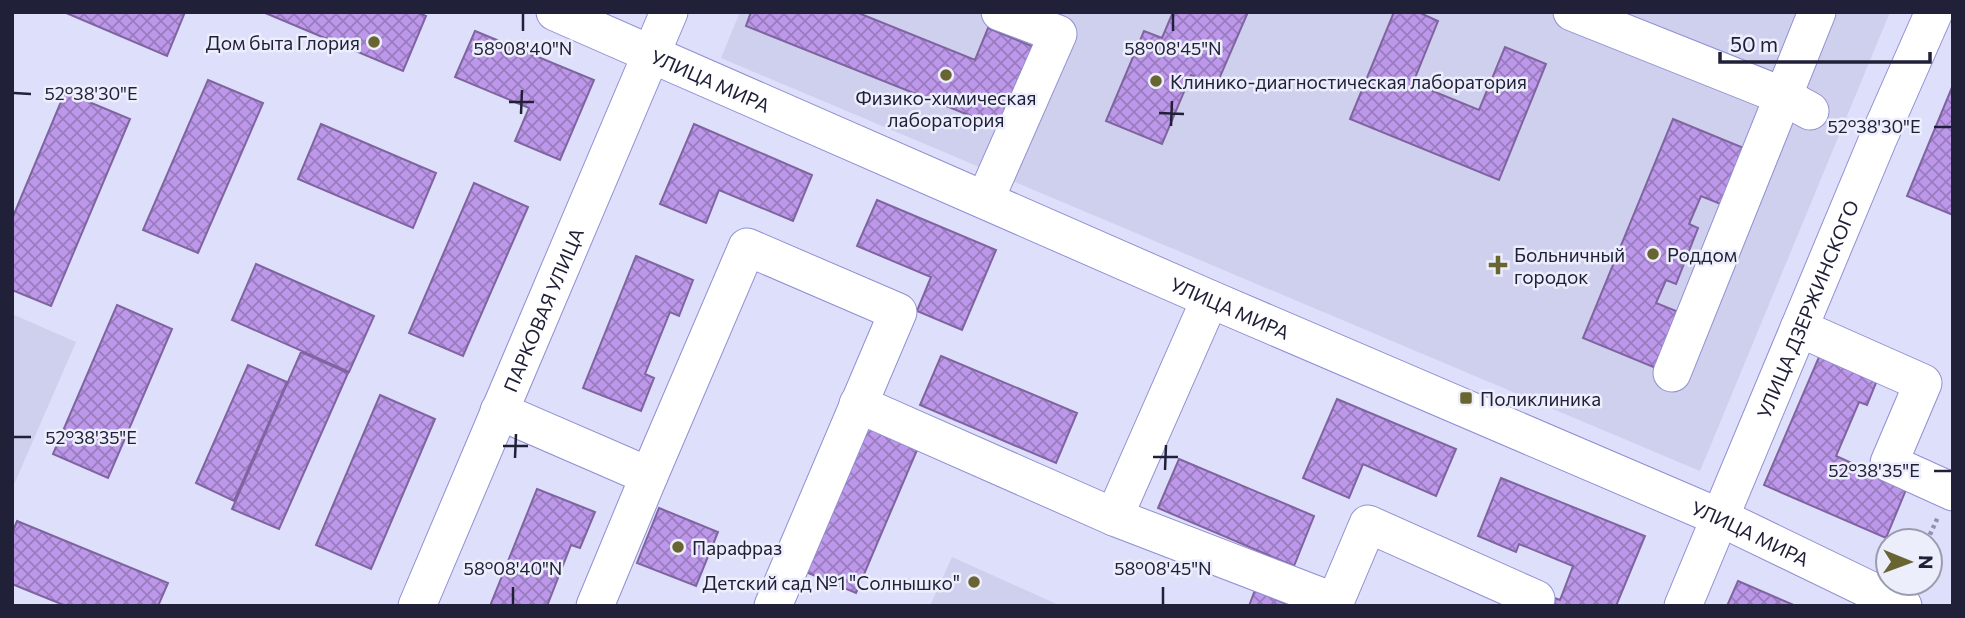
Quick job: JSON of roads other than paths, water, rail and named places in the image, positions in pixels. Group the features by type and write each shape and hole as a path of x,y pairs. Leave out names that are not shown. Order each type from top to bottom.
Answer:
{"street":[{"name":"УЛИЦА МИРА","path":"555,12 1210,299 1721,518 1903,606"},
{"name":"ПАРКОВАЯ УЛИЦА","path":"417,606 669,12"},
{"path":"985,200 1062,23 1000,12"},
{"path":"1572,12 1797,104"},
{"path":"1672,373 1797,104 1817,12"},
{"name":"УЛИЦА ДЗЕРЖИНСКОГО","path":"1683,606 1934,12"},
{"path":"595,606 747,247 898,312 773,606"},
{"path":"1114,517 1210,299"},
{"path":"1799,328 1923,383 1889,463 1953,492"},
{"path":"858,404 1114,517 1334,604 1368,524 1536,599 1534,606"},
{"path":"499,411 649,476"}],"place":[{"name":"Дом быта Глория","path":"374,42"},
{"name":"Физико-химическая лаборатория","path":"946,75"},
{"name":"Клинико-диагностическая лаборатория","path":"1156,81"},
{"name":"Роддом","path":"1653,254"},
{"name":"Больничный городок","path":"1498,265"},
{"name":"Поликлиника","path":"1466,398"},
{"name":"Парафраз","path":"678,547"},
{"name":"Детский сад №1 \"Солнышко\"","path":"974,582"}]}
